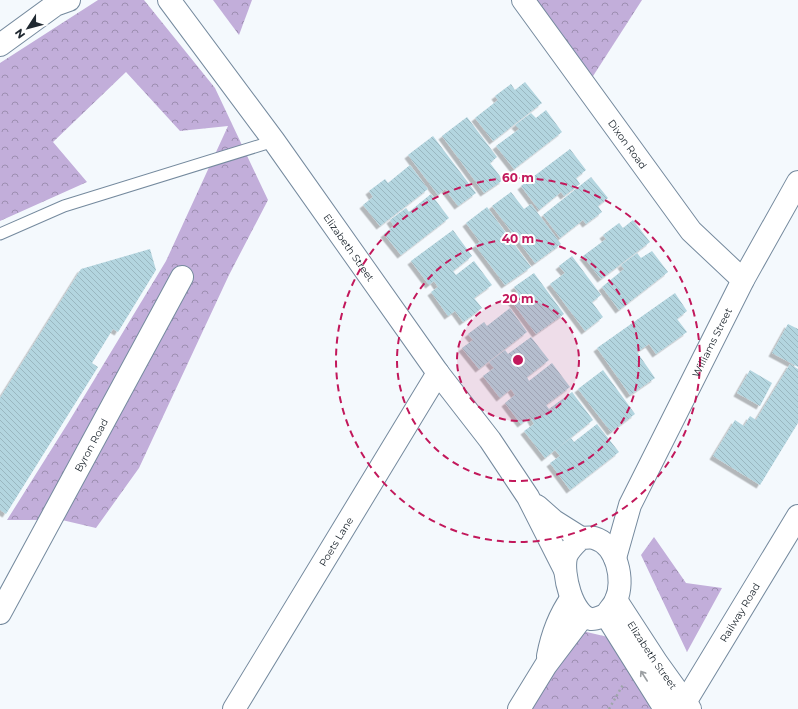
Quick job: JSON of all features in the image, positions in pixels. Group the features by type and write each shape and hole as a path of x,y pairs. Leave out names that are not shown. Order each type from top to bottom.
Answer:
{"street":[{"path":"0,45 55,6 69,0"},
{"name":"Elizabeth Street","path":"169,0 274,141 438,373 490,440 528,496 565,570"},
{"name":"Dixon Road","path":"523,0 691,231 743,280"},
{"name":"Williams Street","path":"615,558 630,505 743,280 798,182"},
{"name":"Byron Road","path":"0,613 182,277"},
{"name":"Poets Lane","path":"234,709 438,373"},
{"name":"Elizabeth Street","path":"528,496 554,521 588,538"},
{"name":"Williams Street","path":"588,538 630,505"},
{"name":"Railway Road","path":"680,707 798,516"},
{"path":"588,538 606,546 615,558 620,574 611,608 592,619 577,607 565,570 566,557 573,546 588,538"},
{"path":"519,709 546,665 552,638 563,611 577,607"},
{"name":"Elizabeth Street","path":"611,608 680,707"}],"lane":[{"path":"0,234 64,206 274,141"}],"green space":[{"path":"98,0 144,0 215,88 268,200 229,275 139,468 96,528 62,520 7,520 68,423 166,261 228,126 180,131 126,72 53,142 87,182 0,221 0,63"},
{"path":"213,0 252,0 239,35"},
{"path":"523,0 642,0 586,87"},
{"path":"654,537 686,583 722,588 687,652 641,555"},
{"path":"578,630 608,637 648,700 651,709 531,709"}],"building":[{"path":"525,82 542,103 493,141 475,118 498,100 495,96 511,84 515,90"},
{"path":"546,110 562,132 514,169 496,146 519,129 515,125 531,113 536,118"},
{"path":"467,117 497,157 490,163 503,180 484,193 442,136"},
{"path":"433,136 476,193 458,206 445,189 438,195 408,155"},
{"path":"570,149 586,170 576,178 580,184 564,196 561,192 539,210 521,186"},
{"path":"410,165 428,189 380,226 363,205 373,197 369,191 385,179 388,183"},
{"path":"591,177 608,198 598,206 602,212 586,224 583,220 560,238 543,215"},
{"path":"511,192 524,209 531,204 561,244 535,263 492,206"},
{"path":"431,194 449,218 401,255 384,234 394,226 390,220 406,208 409,212"},
{"path":"487,207 531,267 505,285 475,245 480,242 466,223"},
{"path":"633,220 650,242 601,279 583,256 606,239 603,235 619,223 623,228"},
{"path":"453,230 472,256 453,271 456,275 474,261 492,285 474,298 482,308 463,322 455,311 448,316 431,292 438,287 434,281 429,285 411,261"},
{"path":"150,249 156,270 118,332 113,329 92,363 98,367 6,514 0,510 0,398 81,269"},
{"path":"652,251 668,272 619,310 602,287 624,269 621,265 637,253 641,258"},
{"path":"572,256 601,295 592,302 603,317 585,331 550,284 565,273 559,266"},
{"path":"534,273 564,314 536,334 510,299 518,293 514,287"},
{"path":"675,293 687,311 677,319 687,332 656,354 649,344 637,352 655,378 630,395 597,348"},
{"path":"510,308 527,332 479,369 462,348 473,340 468,334 484,322 487,326"},
{"path":"788,324 798,329 798,367 772,353"},
{"path":"531,337 549,360 527,377 529,381 552,363 570,387 546,405 549,409 572,392 593,420 545,458 524,431 534,424 530,417 521,424 505,403 515,395 511,389 500,398 483,376 494,368 489,362 505,350 508,354"},
{"path":"790,364 798,369 798,423 760,485 713,456 735,420 744,426 750,416 756,420"},
{"path":"603,370 635,414 611,432 578,389"},
{"path":"750,370 772,383 760,406 737,393"},
{"path":"597,424 619,452 570,490 550,463 560,456 555,450 571,438 574,442"}]}
